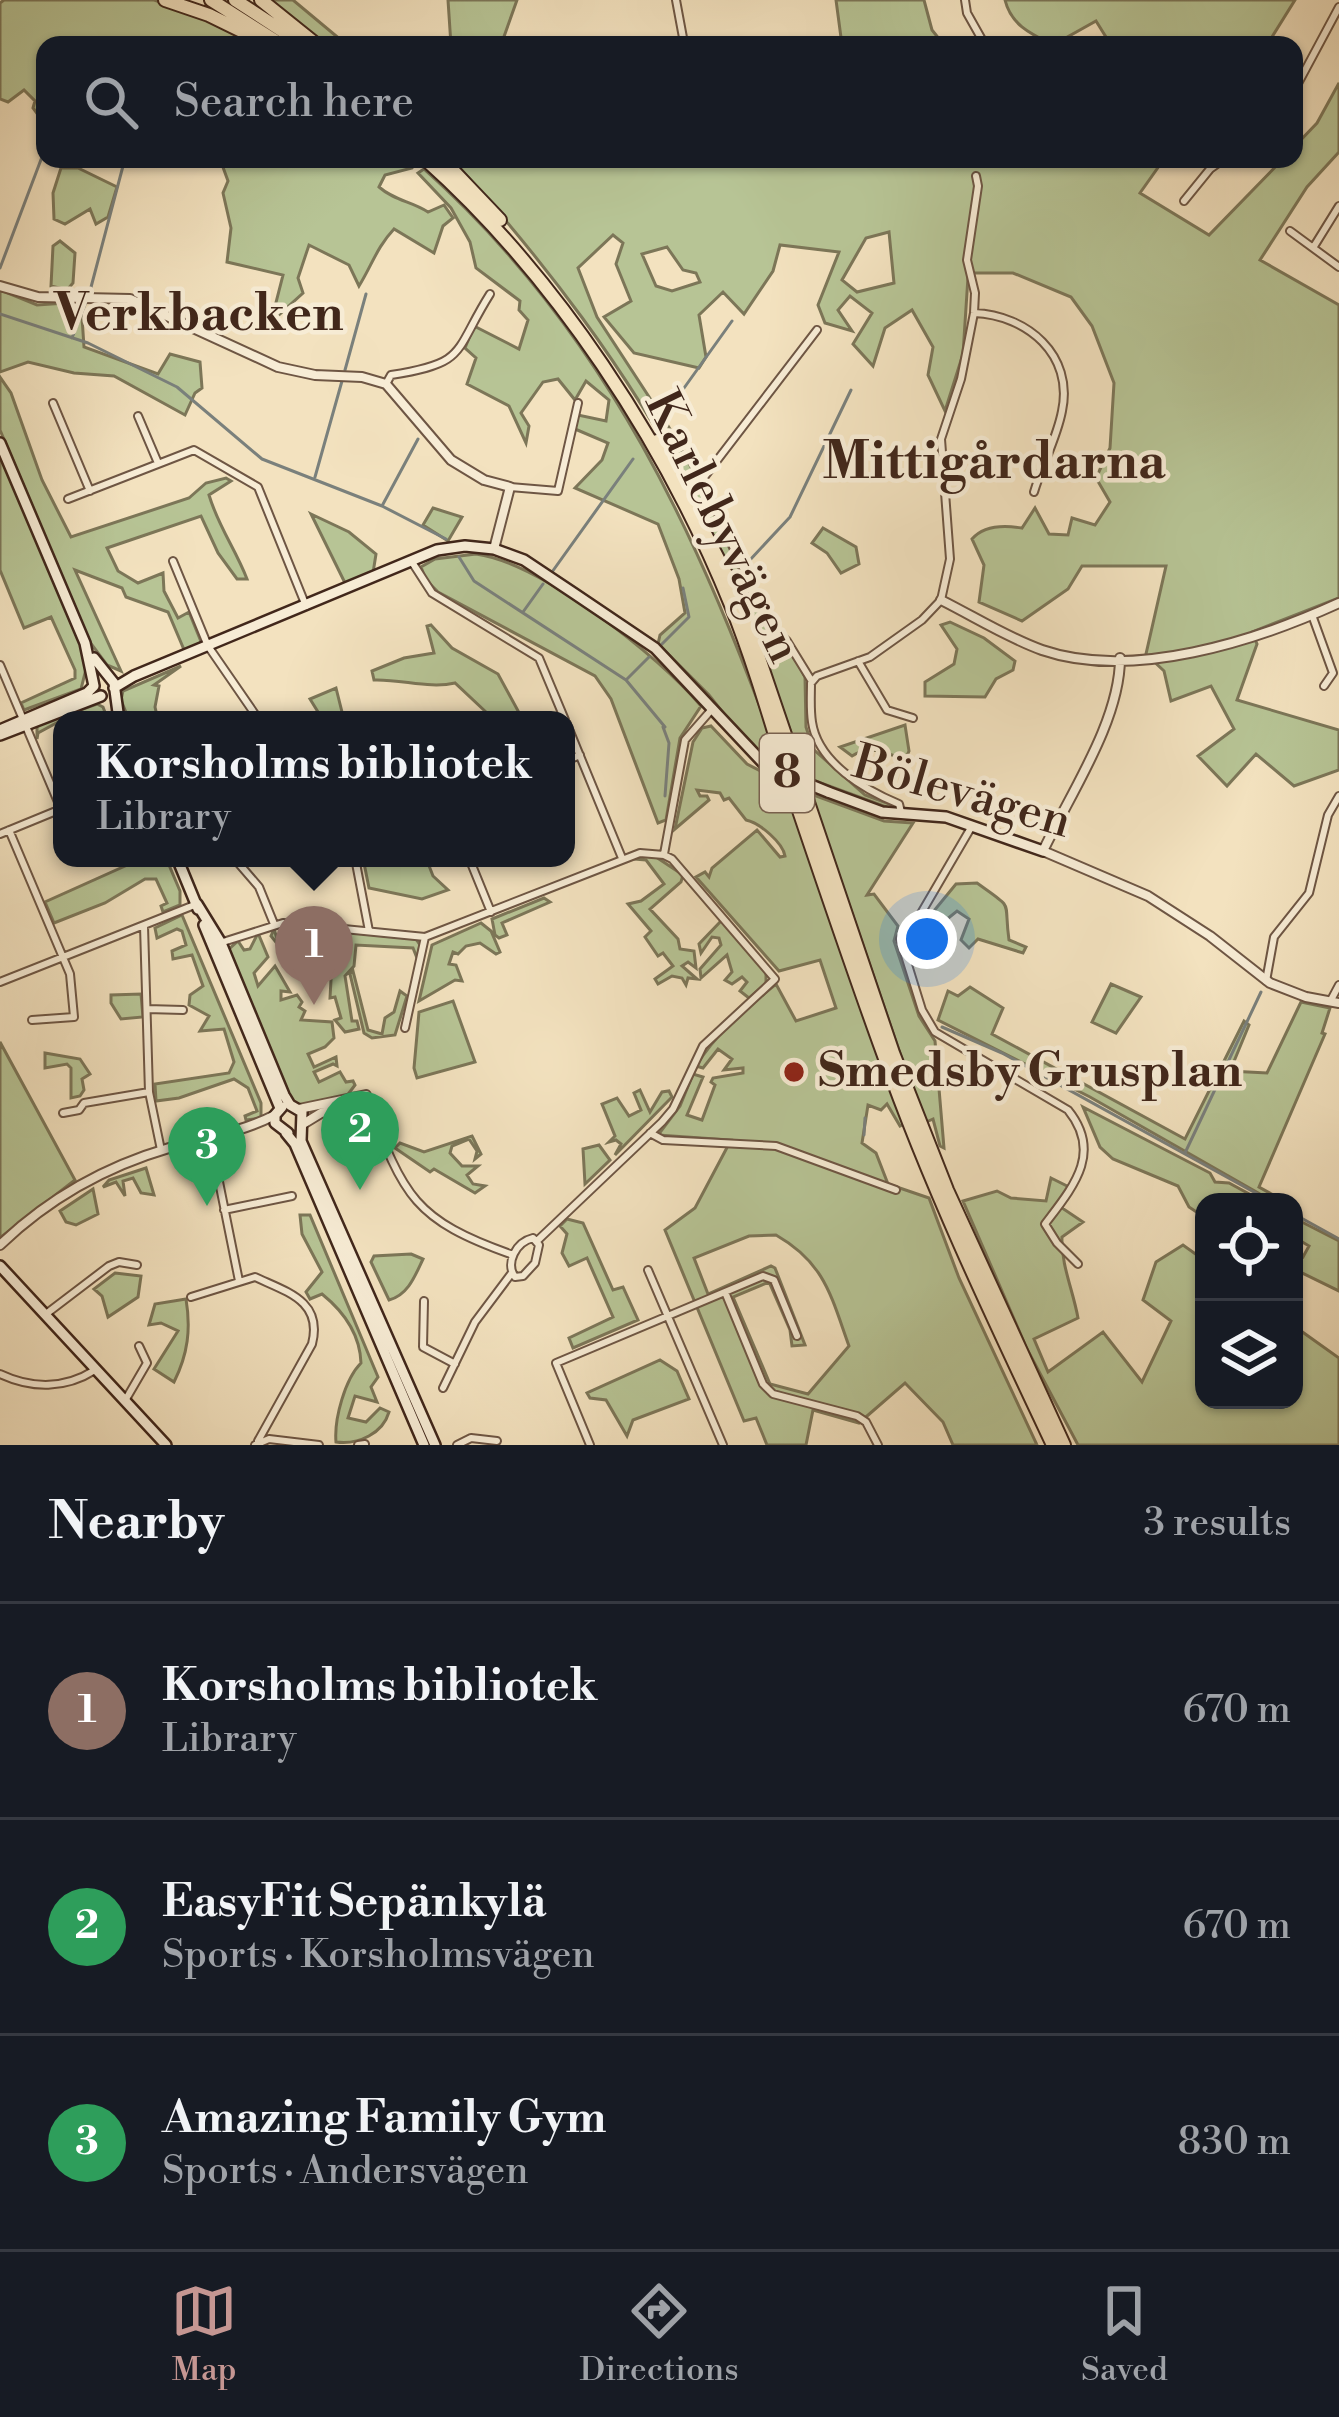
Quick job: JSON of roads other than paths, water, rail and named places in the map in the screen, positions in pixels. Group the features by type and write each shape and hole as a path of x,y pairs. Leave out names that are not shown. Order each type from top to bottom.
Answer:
{"highway":[{"path":"165,0 252,36"},
{"path":"211,0 268,36"},
{"path":"235,0 290,36"},
{"path":"261,0 306,36"},
{"name":"Karlebyvägen","path":"434,168 491,222 579,332 657,458 703,547 743,640 936,1194 1053,1445"},
{"name":"Karlebyvägen","path":"450,168 542,271 628,390 739,599 901,1072 964,1228 1064,1445"}],"main road":[{"path":"0,443 114,711"},
{"path":"0,732 411,560 450,548 494,549"},
{"name":"Bölevägen","path":"494,549 524,560 655,648 767,767 900,815 946,817 1043,850"},
{"path":"181,867 286,1109 301,1127 434,1445"},
{"path":"282,1130 286,1109"},
{"path":"282,1130 301,1127"},
{"path":"282,1130 295,1144 424,1445"},
{"path":"0,1266 166,1445"}],"street":[{"path":"676,0 683,36"},
{"path":"965,0 980,36"},
{"path":"1303,74 1339,7"},
{"path":"1184,201 1211,168"},
{"path":"811,680 858,661 911,628 941,601 950,559 941,439 961,379 974,313 975,293 967,260 976,176"},
{"path":"1313,248 1339,206"},
{"path":"1290,231 1339,267"},
{"path":"0,286 38,297 130,299 278,367 386,384 451,460 484,480 510,487 558,491 578,403"},
{"path":"386,384 391,375 419,371 460,352 490,295"},
{"path":"974,313 1020,322 1036,334 1059,368 1064,387 1062,413 1034,492"},
{"path":"818,330 702,481 770,626 796,654 811,680 812,722 818,742 859,784 899,804 900,815"},
{"path":"52,403 90,490"},
{"path":"138,416 158,463"},
{"path":"68,499 194,450 258,487 306,606"},
{"path":"494,549 510,487"},
{"path":"411,560 432,593 539,658 562,711"},
{"path":"172,561 208,646 253,711"},
{"path":"941,601 1047,652 1079,658 1198,653 1339,603"},
{"path":"1312,615 1333,673 1324,686"},
{"path":"1043,850 1111,711 1120,658"},
{"path":"858,661 887,710 914,718"},
{"path":"0,665 53,790"},
{"path":"664,855 685,740 712,709"},
{"path":"575,743 622,858"},
{"path":"575,757 580,755"},
{"path":"1266,980 1274,937 1309,893 1328,815 1339,796"},
{"path":"32,1020 74,1017 70,974 4,832 53,812"},
{"path":"972,826 920,914 903,932 901,948 934,1031 1068,1110 1077,1121 1084,1162 1045,1224 1078,1264"},
{"name":"Bölevägen","path":"1043,850 1148,896 1266,980 1306,997 1335,1002"},
{"path":"217,944 274,924 425,937 640,853 664,855 690,878 776,980 703,1046 673,1109 538,1240 532,1268 519,1278 512,1274"},
{"path":"243,867 259,886 274,924"},
{"path":"358,867 369,931"},
{"path":"473,867 491,912"},
{"path":"0,982 196,904"},
{"path":"144,926 149,1093 161,1150"},
{"path":"405,1028 425,937"},
{"path":"1335,1002 1339,985"},
{"path":"146,1009 183,1010"},
{"path":"63,1113 79,1110 84,1103 149,1093"},
{"path":"0,1246 66,1192 161,1150 252,1126 286,1109 367,1098"},
{"path":"301,1127 321,1113 367,1098"},
{"path":"367,1098 403,1184 425,1213 513,1255"},
{"path":"252,1126 282,1130"},
{"path":"650,1132 663,1140 776,1147 896,1190"},
{"path":"210,1137 239,1281"},
{"path":"224,1210 292,1196"},
{"path":"442,1388 484,1308 512,1274 513,1255 525,1240 538,1240"},
{"path":"46,1315 109,1266 118,1262 137,1265"},
{"path":"236,1264 304,1300 315,1328 312,1344 257,1443"},
{"path":"648,1270 723,1445"},
{"path":"191,1298 255,1276"},
{"path":"590,1445 556,1363 763,1276 772,1278 797,1336"},
{"path":"725,1292 763,1384 773,1394 857,1416 866,1422 878,1445"},
{"path":"424,1301 423,1347 455,1364"},
{"path":"126,1399 147,1363 139,1346"},
{"path":"0,1374 49,1386 76,1380 98,1368"},
{"path":"458,1445 471,1438 497,1441"},
{"path":"257,1443 291,1439 319,1445"}],"waterway":[{"path":"0,268 38,168"},
{"path":"90,291 122,168"},
{"path":"345,370 366,294"},
{"path":"72,338 86,302"},
{"path":"0,314 88,343 177,387 262,459 382,506 446,539"},
{"path":"669,409 732,321"},
{"path":"315,477 342,381"},
{"path":"749,561 790,517 851,390"},
{"path":"382,506 418,439"},
{"path":"552,572 633,459"},
{"path":"459,557 474,581 626,680 665,727"},
{"path":"523,612 543,584"},
{"path":"661,645 689,617 683,588"},
{"path":"626,680 649,657"},
{"path":"663,727 669,743 665,796"},
{"path":"1185,1153 1261,992"},
{"path":"942,1027 1002,1053 1256,1193"},
{"path":"864,1135 865,1118"},
{"path":"1303,1219 1339,1239"}],"place":[{"name":"Korsholms bibliotek","path":"314,1005"},
{"name":"Smedsby Grusplan","path":"794,1072"},
{"name":"EasyFit Sepänkylä","path":"360,1190"},
{"name":"Amazing Family Gym","path":"207,1206"}],"district":[{"name":"Verkbacken","path":"199,315"},
{"name":"Mittigårdarna","path":"994,463"}]}
